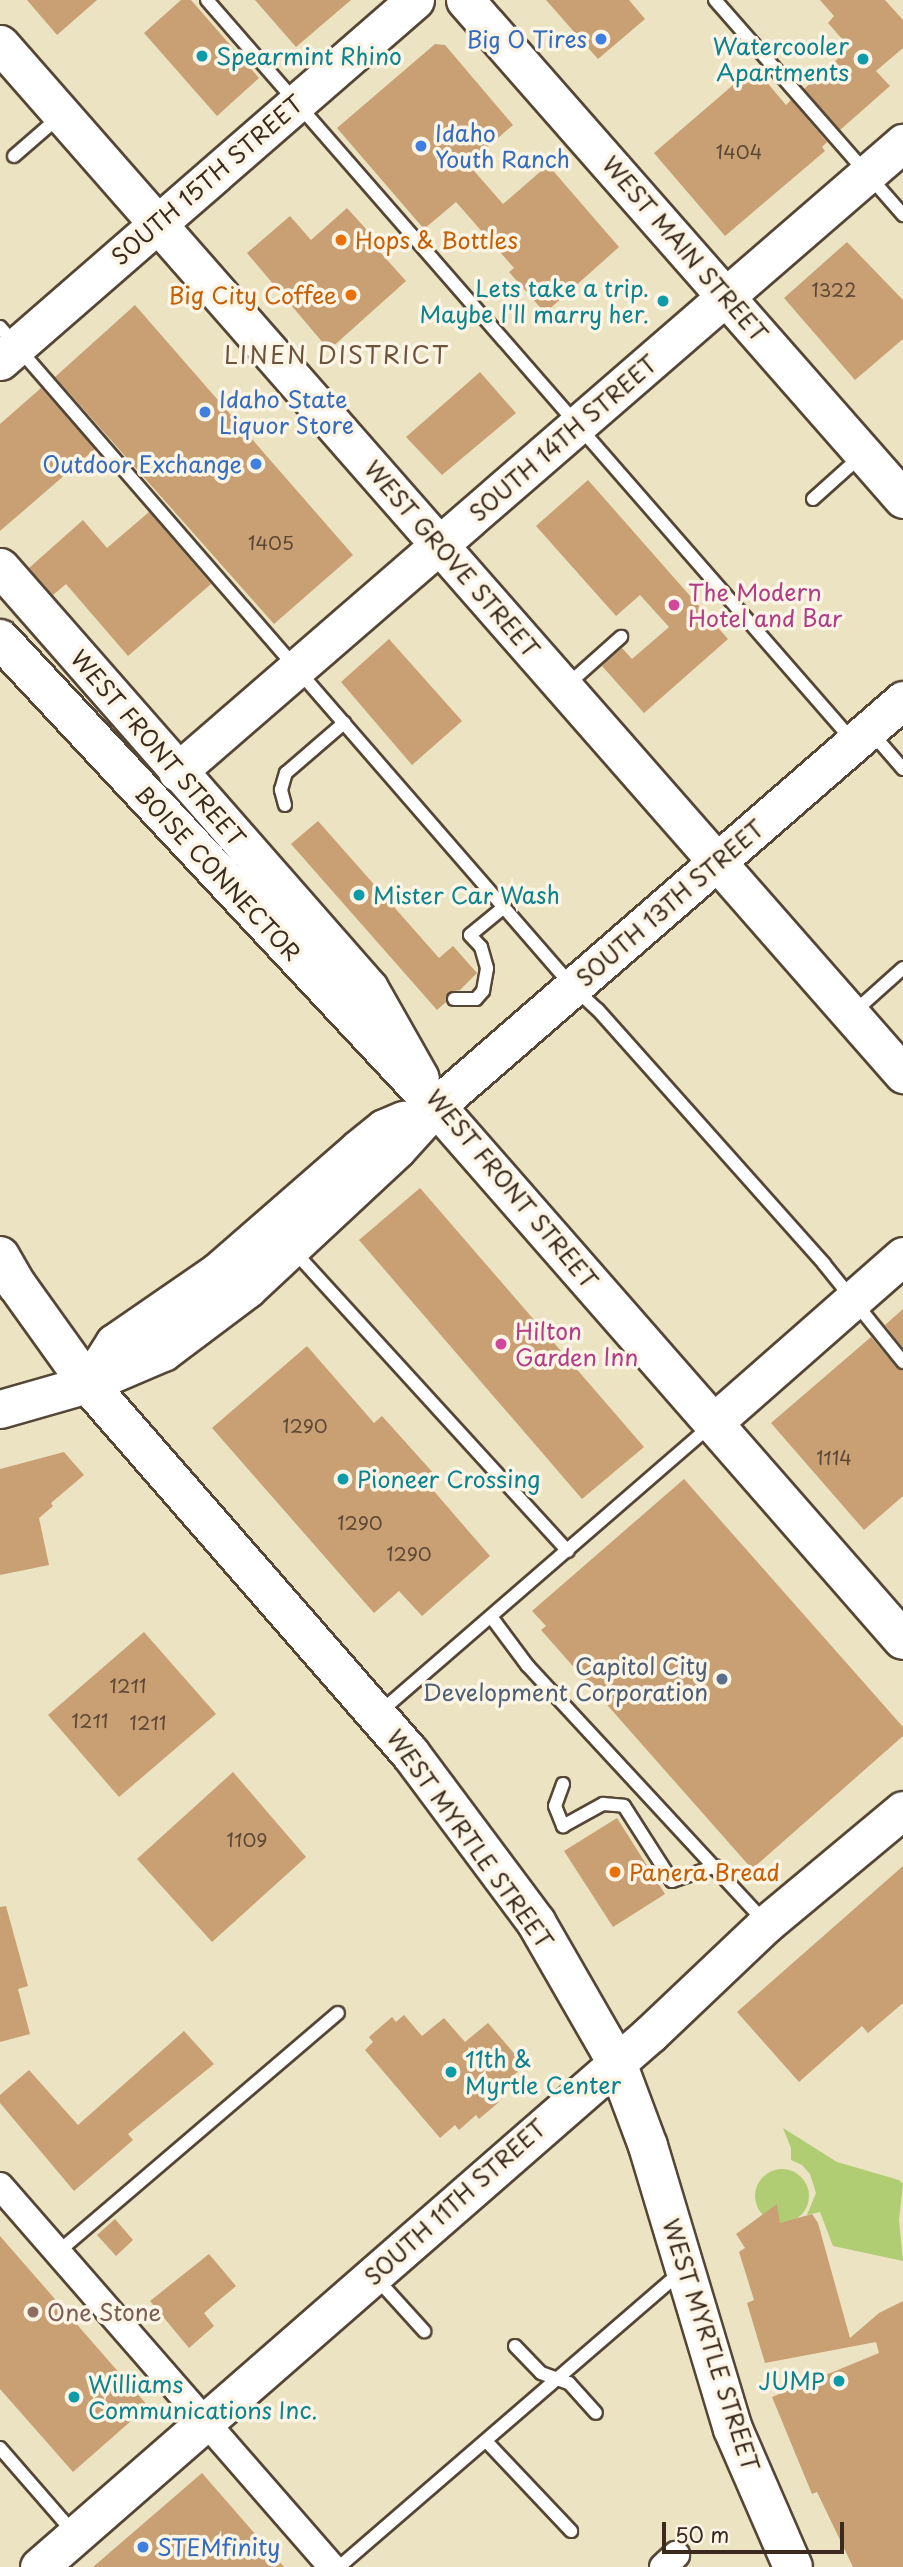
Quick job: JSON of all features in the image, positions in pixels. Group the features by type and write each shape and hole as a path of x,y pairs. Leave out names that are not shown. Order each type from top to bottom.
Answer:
{"main road":[{"name":"BOISE CONNECTOR","path":"0,639 436,1106"},
{"name":"WEST FRONT STREET","path":"436,1106 903,1640"},
{"path":"0,1256 24,1296 88,1384"},
{"name":"WEST MYRTLE STREET","path":"88,1384 410,1753 536,1922 617,2063 648,2146 733,2430 793,2567"}],"street":[{"name":"SOUTH 15TH STREET","path":"5,345 157,223 415,0"},
{"name":"WEST MAIN STREET","path":"466,0 903,499"},
{"name":"WEST GROVE STREET","path":"0,44 903,1074"},
{"name":"SOUTH 14TH STREET","path":"177,772 903,143"},
{"name":"WEST FRONT STREET","path":"0,567 369,988 436,1106"},
{"name":"SOUTH 13TH STREET","path":"0,1409 88,1384 163,1352 247,1289 289,1246 397,1149 436,1106 903,699"},
{"name":"SOUTH 13TH STREET","path":"88,1384 114,1343 217,1272 384,1128 436,1106"},
{"path":"713,1423 903,1256"},
{"name":"SOUTH 11TH STREET","path":"39,2567 617,2063 766,1924 903,1810"},
{"path":"0,2186 332,2567"}],"lane":[{"path":"207,0 294,104 578,424 862,736 903,769"},
{"path":"715,0 903,215"},
{"path":"14,156 62,115"},
{"path":"5,345 297,669 573,987 598,1010 824,1264 903,1362"},
{"path":"813,499 864,454"},
{"path":"564,687 621,638"},
{"path":"285,805 281,790 286,773 344,723"},
{"path":"454,999 476,999 483,992 487,968 481,947 470,935 504,907"},
{"path":"851,1014 903,968"},
{"path":"289,1246 568,1551"},
{"path":"377,1714 492,1618 713,1423"},
{"path":"492,1618 527,1665 716,1866 766,1924"},
{"path":"563,1784 555,1806 563,1826 603,1804 624,1806 672,1881 716,1866"},
{"path":"58,2252 338,2013"},
{"path":"339,2567 433,2483 486,2441 684,2270"},
{"path":"373,2276 424,2331"},
{"path":"515,2346 541,2373 569,2383 596,2413"},
{"path":"486,2441 571,2531"},
{"path":"0,2448 75,2535"}],"green space":[{"path":"783,2128 837,2162 899,2180 903,2184 899,2220 903,2261 833,2246 820,2212 807,2215 816,2193 810,2174 802,2165 791,2160 791,2148"},
{"path":"782,2169 801,2177 809,2196 801,2215 782,2223 763,2215 755,2196 763,2177"}],"building":[{"path":"27,0 97,0 57,35"},
{"name":"Spearmint Rhino","path":"181,0 191,0 259,78 217,116 144,33"},
{"path":"255,0 351,0 296,47"},
{"name":"Big O Tires","path":"546,0 629,0 645,19 598,59"},
{"name":"Watercooler Apartments","path":"820,0 885,0 903,20 903,48 876,71 890,86 840,130 804,89 850,48 828,23 834,16"},
{"path":"435,44 445,45 513,125 468,164 503,204 548,165 619,247 545,313 509,272 514,268 456,202 424,229 337,128"},
{"path":"754,67 786,105 791,100 827,142 822,147 825,151 725,236 654,153"},
{"path":"347,208 375,239 372,243 406,281 329,350 247,253 290,216 311,240"},
{"path":"847,242 903,300 903,339 855,380 784,298"},
{"path":"135,305 353,555 274,624 55,377"},
{"path":"480,372 516,413 442,475 406,437"},
{"path":"41,388 95,449 0,531 0,424"},
{"name":"The Modern Hotel and Bar","path":"588,480 728,639 644,713 602,666 622,648 632,659 669,627 640,595 616,616 536,526"},
{"path":"149,512 211,584 128,656 66,584 53,595 29,568 83,520 107,548"},
{"path":"389,639 462,721 412,765 341,682"},
{"name":"Mister Car Wash","path":"318,821 439,958 453,946 477,973 460,990 449,992 446,1002 437,1010 291,844"},
{"name":"Hilton Garden Inn","path":"420,1188 644,1447 582,1499 359,1240"},
{"path":"903,1309 903,1348 885,1325"},
{"path":"871,1337 896,1367 903,1371 903,1496 864,1530 771,1423"},
{"name":"Pioneer Crossing","path":"307,1346 374,1423 382,1416 435,1475 426,1482 490,1556 422,1616 399,1591 374,1613 212,1428"},
{"path":"64,1452 84,1475 51,1503 53,1506 39,1518 49,1565 0,1575 0,1469"},
{"name":"Capitol City Development Corporation","path":"684,1479 903,1727 903,1736 752,1869 541,1630 546,1626 532,1611"},
{"path":"144,1632 216,1714 119,1797 48,1715"},
{"path":"233,1772 306,1857 212,1942 137,1859"},
{"name":"Panera Bread","path":"617,1818 665,1894 613,1927 564,1851"},
{"path":"903,1866 903,2003 868,2033 862,2026 799,2082 737,2012"},
{"path":"6,1906 28,1986 18,1989 30,2034 0,2042 0,1907"},
{"name":"11th & Myrtle Center","path":"404,2015 422,2036 444,2018 465,2042 488,2023 525,2066 510,2078 514,2083 496,2098 499,2102 479,2119 476,2115 459,2130 455,2125 440,2138 365,2050 373,2042 369,2037 392,2017 396,2022"},
{"path":"184,2031 214,2064 128,2134 133,2140 74,2191 0,2103 0,2095 29,2070 78,2125"},
{"name":"JUMP","path":"777,2204 780,2223 812,2214 818,2223 850,2338 879,2313 903,2301 903,2567 853,2567 817,2492 812,2494 772,2397 879,2353 876,2342 765,2363 747,2303 754,2300 739,2252 745,2248 736,2234"},
{"path":"115,2219 133,2240 116,2256 97,2235"},
{"name":"Williams Communications Inc.","path":"0,2236 148,2406 73,2472 0,2389"},
{"path":"209,2254 236,2286 204,2313 214,2326 189,2348 150,2301"},
{"path":"202,2473 284,2567 93,2567"}],"place":[{"name":"Big O Tires","path":"601,39"},
{"name":"Spearmint Rhino","path":"202,56"},
{"name":"Watercooler Apartments","path":"863,59"},
{"name":"Idaho Youth Ranch","path":"421,146"},
{"name":"Hops & Bottles","path":"341,240"},
{"name":"Big City Coffee","path":"351,295"},
{"name":"Lets take a trip. Maybe I'll marry her.","path":"663,301"},
{"name":"Idaho State Liquor Store","path":"205,412"},
{"name":"Outdoor Exchange","path":"256,464"},
{"name":"The Modern Hotel and Bar","path":"674,605"},
{"name":"Mister Car Wash","path":"359,895"},
{"name":"Hilton Garden Inn","path":"501,1344"},
{"name":"Pioneer Crossing","path":"343,1479"},
{"name":"Capitol City Development Corporation","path":"722,1679"},
{"name":"Panera Bread","path":"615,1872"},
{"name":"11th & Myrtle Center","path":"451,2072"},
{"name":"One Stone","path":"33,2312"},
{"name":"JUMP","path":"839,2381"},
{"name":"Williams Communications Inc.","path":"74,2397"},
{"name":"STEMfinity","path":"143,2547"}],"district":[{"name":"LINEN DISTRICT","path":"337,355"}]}
